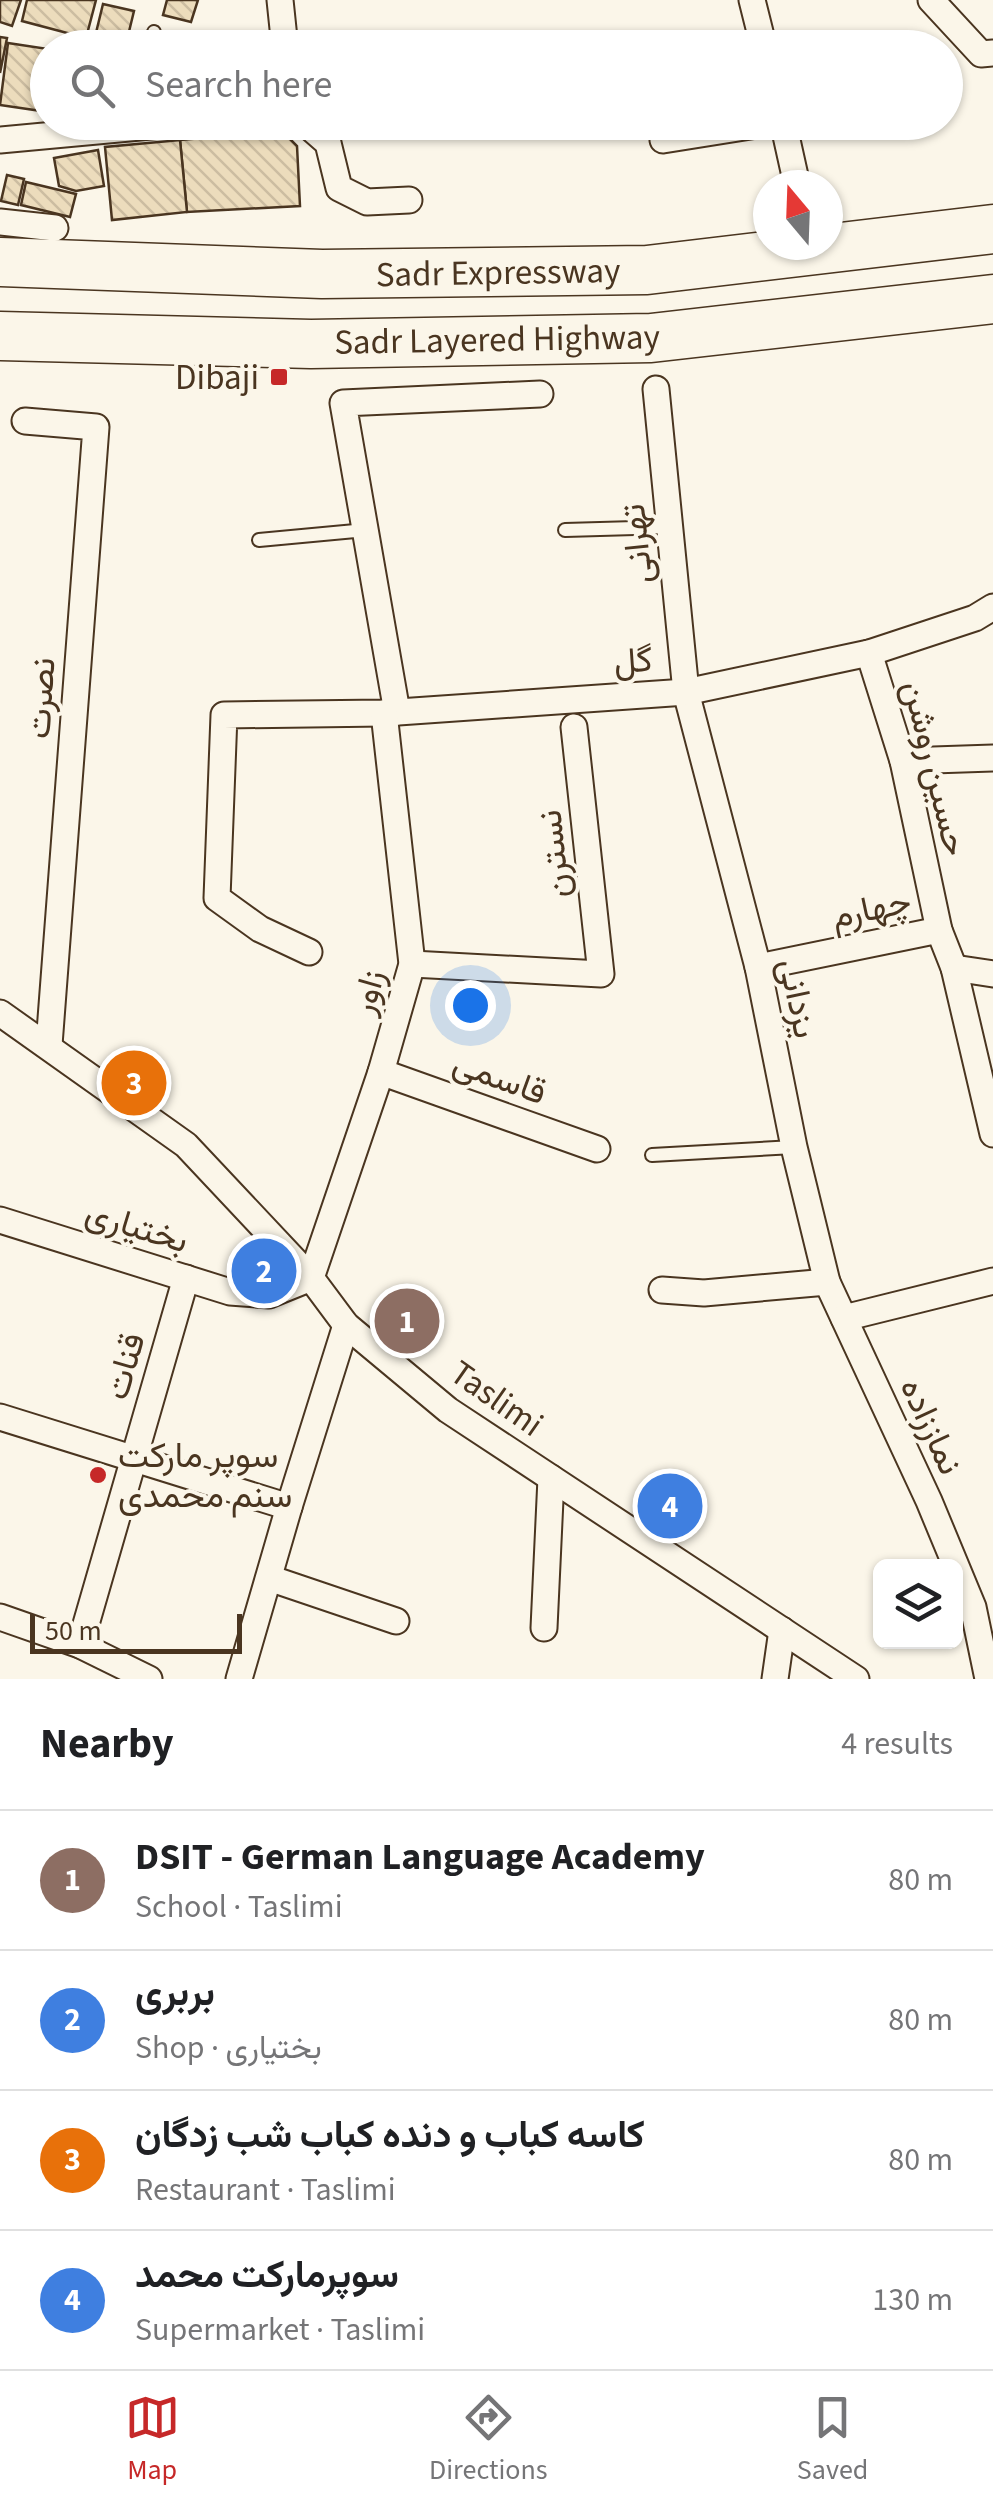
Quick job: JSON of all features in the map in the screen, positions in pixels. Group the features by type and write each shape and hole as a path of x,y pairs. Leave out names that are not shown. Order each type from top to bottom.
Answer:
{"highway":[{"name":"Sadr Expressway","path":"0,262 322,274 647,270 993,230"},
{"name":"Sadr Layered Highway","path":"0,292 332,302 653,295 993,256"},
{"path":"0,339 310,352 651,343 993,302"}],"street":[{"path":"280,0 283,30"},
{"path":"752,0 760,30"},
{"path":"931,0 959,30"},
{"path":"963,35 981,54 993,53"},
{"path":"0,140 30,137"},
{"path":"325,140 338,188 366,202 409,200"},
{"path":"787,140 793,170"},
{"path":"0,222 55,228"},
{"name":"تهرانی","path":"656,389 686,692"},
{"path":"390,713 366,530 343,403 540,394"},
{"name":"نصرت","path":"25,421 96,427 49,1045"},
{"name":"گل","path":"309,952 260,928 217,898 224,715 390,713 686,692 870,652 975,618 993,607"},
{"name":"حسین روشن","path":"870,652 904,761 939,930 954,968 993,1134"},
{"name":"یزدانی","path":"686,692 758,967 794,1146 828,1282 844,1318"},
{"name":"زاور","path":"311,1278 381,1072 412,964 390,713"},
{"name":"نسترن","path":"412,964 601,974 574,727"},
{"path":"904,761 993,758"},
{"name":"چهارم","path":"758,967 939,930"},
{"path":"954,968 993,974"},
{"name":"Taslimi","path":"0,1013 186,1145 311,1278 346,1325 448,1410 856,1679"},
{"name":"قاسمی","path":"381,1072 596,1148"},
{"name":"بختیاری","path":"0,1220 230,1292 269,1295 311,1278"},
{"name":"قنات","path":"80,1646 186,1278"},
{"path":"662,1290 704,1293 828,1282"},
{"path":"844,1318 993,1282"},
{"name":"نماززاده","path":"844,1318 973,1607 988,1679"},
{"path":"239,1679 346,1325"},
{"path":"0,1417 288,1507"},
{"path":"544,1628 551,1478"},
{"path":"269,1578 396,1621"},
{"path":"0,1617 80,1646 150,1679"},
{"path":"775,1679 782,1630"}],"lane":[{"path":"565,530 670,527"},
{"path":"258,540 366,530"},
{"path":"652,1155 794,1146"}],"building":[{"path":"0,0 21,0 12,26 0,22"},
{"path":"27,0 96,0 88,30 56,30 22,21"},
{"path":"167,0 198,0 191,22 163,15"},
{"path":"103,4 134,11 129,30 97,30"},
{"path":"0,37 7,38 0,73"},
{"path":"8,43 30,46 30,109 0,105"},
{"path":"180,140 291,140 297,146 300,206 187,212"},
{"path":"180,140 187,212 112,220 105,147"},
{"path":"98,150 104,186 76,191 59,186 54,158"},
{"path":"7,175 24,179 18,205 1,201"},
{"path":"26,182 76,194 70,217 21,205"}],"place":[{"name":"Dibaji","path":"279,377"},
{"name":"کاسه کباب و دنده کباب شب زدگان","path":"134,1083"},
{"name":"بربری","path":"264,1271"},
{"name":"DSIT - German Language Academy","path":"407,1321"},
{"name":"سوپر مارکت سنم محمدی","path":"98,1475"},
{"name":"سوپرمارکت محمد","path":"670,1506"}]}
